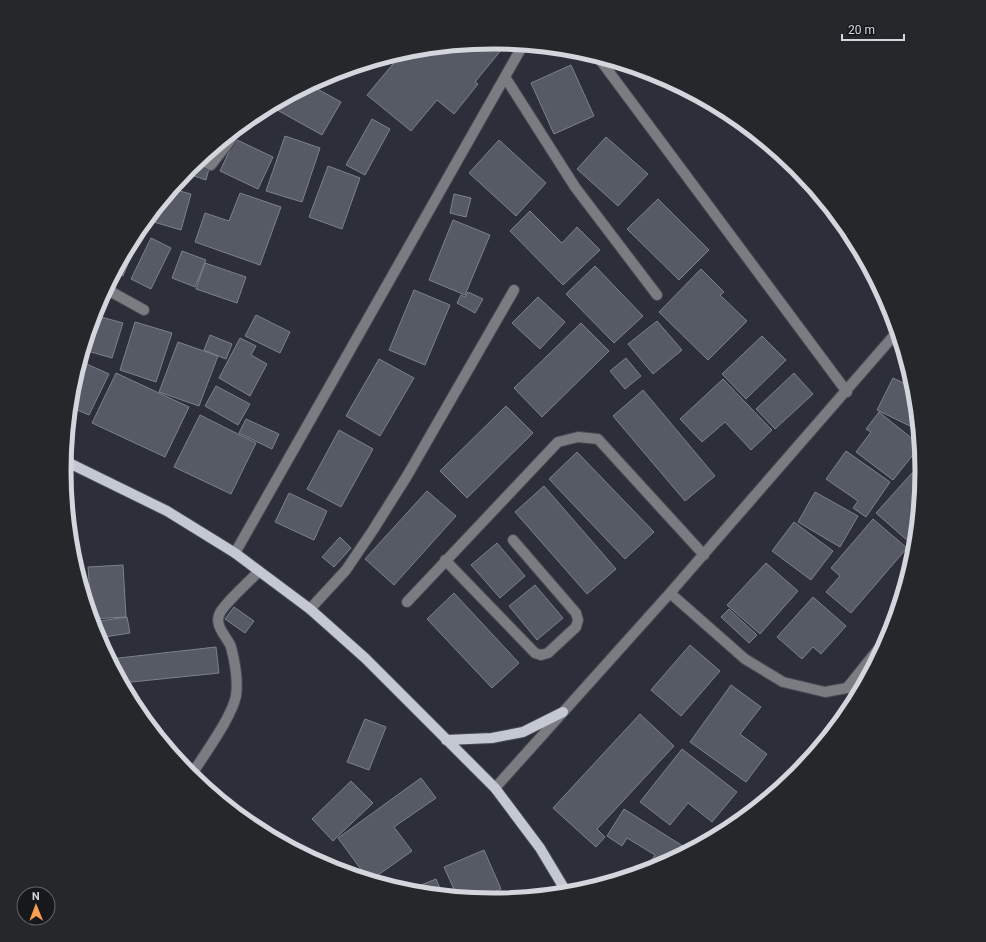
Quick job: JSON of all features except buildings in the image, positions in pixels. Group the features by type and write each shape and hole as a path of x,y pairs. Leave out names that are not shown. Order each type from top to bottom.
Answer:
{"main road":[{"path":"71,466 167,511 235,553 310,609 365,658 495,788 540,848 563,887"},
{"path":"446,740 492,738 523,732 563,712"}],"street":[{"path":"235,553 520,50"},
{"path":"603,63 847,392"},
{"path":"505,77 575,187 657,295"},
{"path":"206,162 211,165 229,142"},
{"path":"310,609 346,570 377,523 407,476 514,290"},
{"path":"111,292 144,310"},
{"path":"495,788 704,555 847,392 893,336"},
{"path":"407,602 558,442 578,437 598,439 704,555"},
{"path":"445,560 535,653 542,655 548,653 576,627 578,620 576,613 513,540"},
{"path":"195,769 230,714 236,695 235,668 230,645 222,634 219,626 220,612 260,571"},
{"path":"670,593 745,659 783,682 825,692 847,688 871,658"}]}
